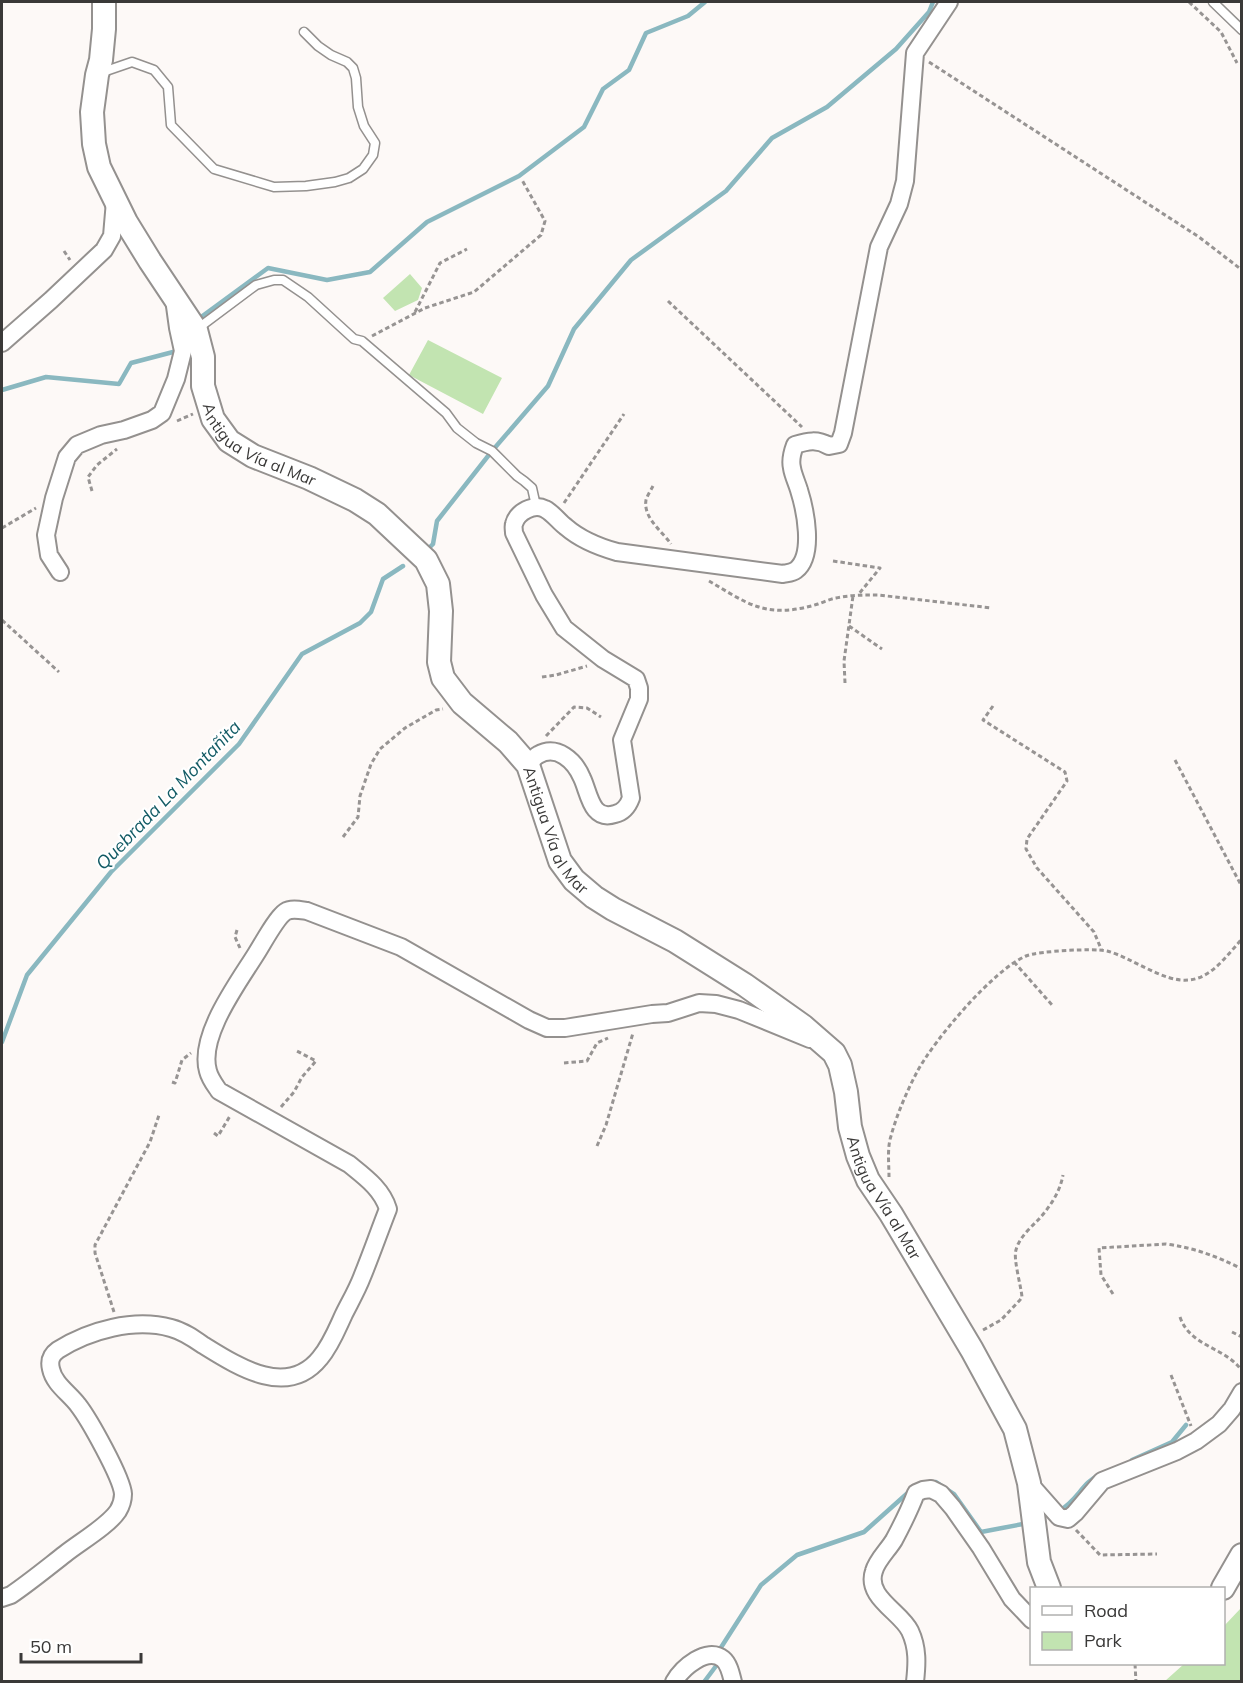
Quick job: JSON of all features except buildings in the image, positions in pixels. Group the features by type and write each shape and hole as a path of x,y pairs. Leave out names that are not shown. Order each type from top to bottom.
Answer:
{"main road":[{"name":"Antigua Vía al Mar","path":"104,2 101,60 92,112 94,144 99,167 150,261 196,330 203,357 203,386 213,419 229,441 253,456 309,478 355,500 376,514 426,560 438,584 441,611 439,662 443,678 465,706 533,759 560,861 573,880 613,909 675,941 745,985 834,1053 840,1065 846,1092 850,1127 868,1180 891,1214 1015,1429 1029,1483 1039,1562 1049,1587"},
{"path":"1224,1587 1242,1555"}],"street":[{"path":"533,759 552,752 563,753 582,778 591,804 603,814 615,814 628,806 632,798 622,740 639,699 639,688 636,679 603,659 564,628 544,595 514,533 513,525 516,519 527,509 536,507 545,509 567,528 599,547 617,552 783,574 797,569 802,563 806,553 807,532 800,491 792,468 792,454 795,445 812,441 829,447 839,444 846,422 879,247 899,204 905,181 915,53 949,2"},
{"path":"2,343 104,250 112,236 115,200"},
{"path":"60,572 49,555 46,535 66,457 77,445 101,435 152,420 162,413 176,380 183,351 173,297"},
{"path":"2,1598 11,1595 85,1540 117,1512 122,1504 123,1494 119,1478 83,1412 53,1376 50,1358 56,1352 87,1335 118,1326 156,1324 186,1334 255,1374 285,1378 309,1369 320,1359 337,1331 361,1280 388,1209 386,1201 366,1177 349,1164 219,1091 207,1069 209,1044 226,1000 285,912 294,909 307,910 401,946 529,1020 547,1028 565,1028 668,1013 699,1003 716,1004 739,1010 829,1047"},
{"path":"1029,1483 1059,1517 1068,1519 1102,1481 1177,1451 1219,1424 1232,1409 1242,1392"},
{"path":"915,1682 916,1646 911,1632 906,1623 878,1596 873,1585 873,1577 874,1570 894,1540 916,1494 923,1490 931,1489 941,1494 953,1508 1012,1599 1030,1618"},
{"path":"674,1682 680,1672 694,1661 715,1656 722,1658 728,1664 733,1682"}],"lane":[{"path":"1213,2 1242,30"},
{"path":"97,75 132,62 154,70 168,87 171,125 214,169 274,188 335,182 349,178 363,169 373,154 375,143 364,126 358,107 356,78 352,68 347,62 318,46 304,32"},
{"path":"196,330 256,285 283,280 308,297 354,339 362,341 446,413 456,428 476,443 492,451 532,488 536,507"}],"path":[{"path":"1189,2 1221,33 1237,63"},
{"path":"915,53 1199,237 1242,270"},
{"path":"362,341 425,308 474,292 541,235 545,221 522,180"},
{"path":"414,314 440,263 467,249"},
{"path":"668,301 817,441"},
{"path":"554,517 624,414"},
{"path":"652,486 646,500 650,519 683,561"},
{"path":"2,528 54,498"},
{"path":"832,561 880,568 858,595"},
{"path":"709,581 751,604 773,610 796,609 834,598 858,595 878,595 992,608"},
{"path":"845,683 844,661 853,596"},
{"path":"2,620 59,672"},
{"path":"849,626 882,649"},
{"path":"542,677 556,675 603,659"},
{"path":"993,705 983,720 1065,772 1067,781 1027,839 1026,849 1037,868 1094,932 1102,951"},
{"path":"343,837 358,816 360,796 371,764 380,749 405,728 436,710 465,706"},
{"path":"533,759 541,741 574,707 587,708 601,717"},
{"path":"1175,760 1242,887"},
{"path":"889,1185 890,1138 918,1071 939,1040 967,1006 988,983 1014,962 1028,955 1047,952 1107,951 1161,974 1187,981 1201,978 1219,964 1242,939"},
{"path":"1014,962 1053,1006"},
{"path":"597,1146 606,1125 634,1028 626,1031"},
{"path":"564,1063 587,1061 597,1043 617,1034"},
{"path":"268,1119 289,1099 302,1077 316,1061 295,1050"},
{"path":"172,1082 175,1083 182,1060 190,1053"},
{"path":"214,1133 218,1136 238,1102"},
{"path":"118,1326 95,1253 95,1245 150,1142 159,1115"},
{"path":"964,1338 1001,1320 1022,1297 1015,1252 1027,1230 1047,1210 1061,1187 1063,1175"},
{"path":"1113,1294 1101,1275 1099,1248 1175,1245 1205,1252 1242,1269"},
{"path":"1180,1317 1184,1329 1236,1362 1242,1371"},
{"path":"1232,1332 1242,1337"},
{"path":"1171,1375 1191,1424 1192,1443"},
{"path":"1068,1519 1083,1539 1100,1555 1157,1554"},
{"path":"1135,1665 1136,1682"}],"green space":[{"path":"410,274 422,288 418,300 395,311 383,298"},
{"path":"428,340 502,378 483,414 409,375"},
{"path":"1241,1608 1241,1681 1165,1681 1183,1665 1225,1665 1225,1625"}],"waterway":[{"path":"197,320 268,268 327,280 370,272 427,222 519,176 584,127 603,89 629,70 646,33 688,16 705,2"},
{"name":"Quebrada La Montañita","path":"426,551 433,544 437,521 492,451 548,386 574,329 631,260 726,191 772,138 827,107 896,49 929,12 933,2"},
{"path":"2,390 46,377 119,384 131,363 173,352"},
{"name":"Quebrada La Montañita","path":"2,1042 27,975 111,872 239,744 302,654 360,623 371,612 383,579 403,566"},
{"path":"1132,1460 1172,1442 1186,1425"},
{"path":"1060,1510 1071,1502 1088,1482 1099,1475"},
{"path":"930,1483 936,1482 954,1494 981,1532 1023,1524"},
{"path":"720,1649 761,1585 797,1555 864,1532 911,1490"},
{"path":"704,1682 716,1666 717,1659"}]}
